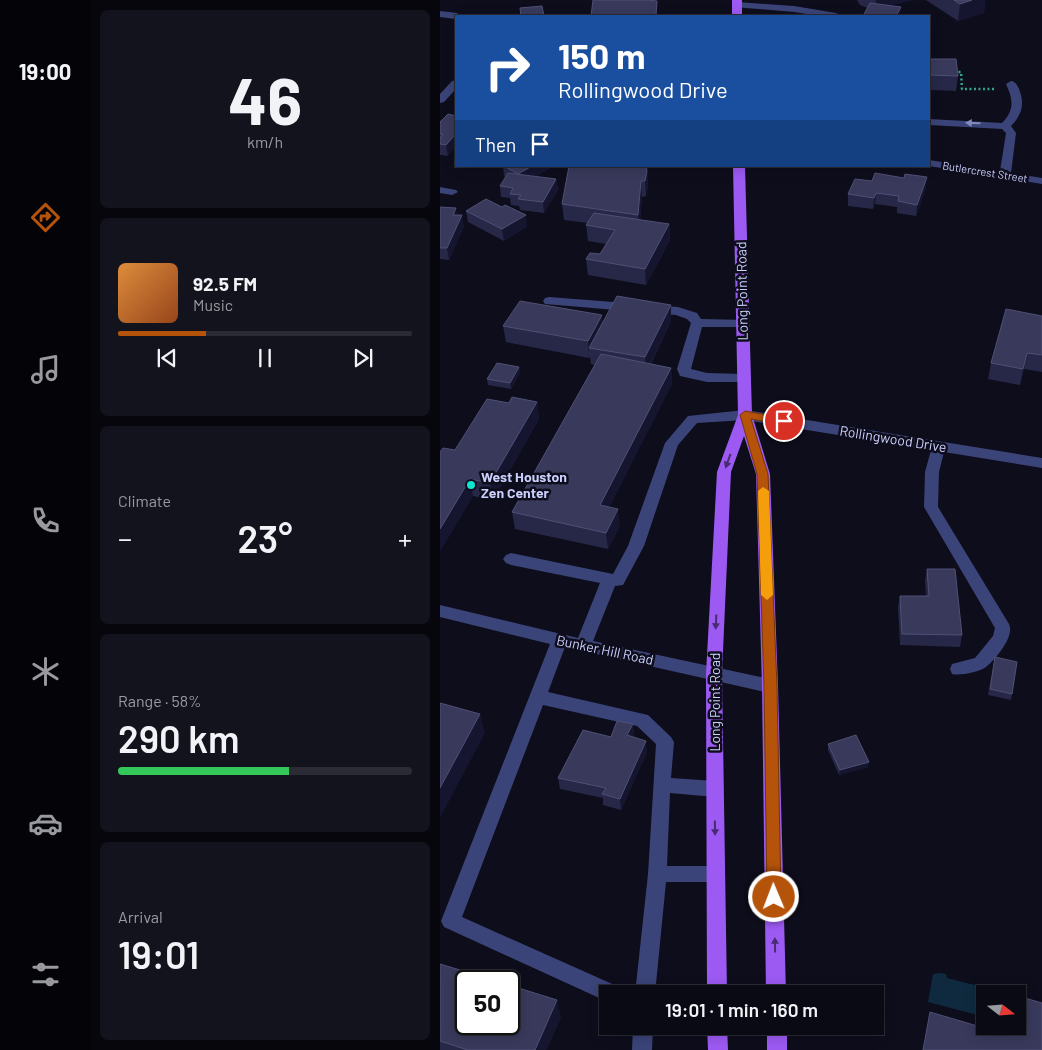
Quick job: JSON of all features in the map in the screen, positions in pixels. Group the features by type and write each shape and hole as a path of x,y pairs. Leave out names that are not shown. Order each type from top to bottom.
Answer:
{"main road":[{"name":"Long Point Road","path":"739,167 745,415 762,474 770,686 776,985"},
{"name":"Long Point Road","path":"717,985 714,674 724,472 745,415"},
{"path":"717,1035 718,1050"},
{"path":"777,1035 777,1050"}],"street":[{"path":"737,3 830,15"},
{"path":"440,14 455,16"},
{"path":"440,100 455,84"},
{"path":"1004,126 1015,117 1018,101 1012,87"},
{"path":"930,122 1004,126 1011,133 1006,175"},
{"name":"Butlercrest Street","path":"930,163 1042,181"},
{"path":"549,301 678,311 692,316 697,323"},
{"path":"697,323 743,323"},
{"path":"697,323 684,369 685,373 709,378 744,378"},
{"name":"Rollingwood Drive","path":"610,579 617,581 636,546 672,443 692,419 745,415 1042,463"},
{"path":"939,446 932,472 931,507 1003,628 1001,638 980,663 958,669"},
{"path":"511,559 610,579 583,645"},
{"name":"Bunker Hill Road","path":"440,611 560,640 770,686"},
{"path":"560,640 451,922 599,988"},
{"path":"538,697 642,720 665,742 657,874 646,985"},
{"path":"662,785 715,789"},
{"path":"657,874 716,874"},
{"path":"642,1050 643,1035"}],"path":[{"path":"953,72 961,72 962,89 1012,87"}],"water":[{"path":"933,974 946,974 947,978 976,985 976,1015 928,1002"}],"building":[{"path":"593,0 657,1 656,15 591,15"},
{"path":"954,0 972,0 960,4"},
{"path":"870,3 901,7 897,15 864,15"},
{"path":"542,6 544,15 521,15 520,8"},
{"path":"930,59 956,59 958,76 930,75"},
{"path":"448,114 455,116 455,135 446,145 440,144 440,138 443,134 440,134 440,122"},
{"path":"506,167 530,167 518,174"},
{"path":"569,167 646,167 645,181 641,181 638,215 562,204"},
{"path":"508,173 556,179 543,202 518,199 521,195 510,194 513,188 500,186"},
{"path":"875,173 904,178 905,174 927,177 917,205 898,201 899,196 876,193 874,198 848,194 855,179 872,181"},
{"path":"486,199 526,215 502,229 466,211"},
{"path":"440,207 456,208 453,215 462,215 447,248 440,248"},
{"path":"594,213 669,224 645,269 586,259 590,253 600,254 615,230 586,225"},
{"path":"617,296 671,305 645,357 589,348"},
{"path":"520,301 602,315 588,341 503,326"},
{"path":"1006,309 1042,316 1042,355 1027,353 1023,369 991,363"},
{"path":"601,354 671,368 600,505 618,509 606,533 512,512"},
{"path":"497,363 519,367 510,383 487,379"},
{"name":"West Houston Zen Center","path":"512,397 537,402 490,483 470,479 440,529 440,452 443,448 455,450 487,399 509,403"},
{"path":"927,569 955,569 962,635 902,634 900,596 929,596"},
{"path":"995,657 1017,662 1012,694 990,689"},
{"path":"440,703 480,714 440,788"},
{"path":"617,721 633,724 627,735 646,741 620,799 602,794 606,788 558,778 583,730 611,737"},
{"path":"856,735 869,762 840,770 828,744"},
{"path":"440,964 460,970 455,970 455,1035 520,1035 520,988 557,1000 535,1050 468,1050 440,1041"},
{"path":"1026,998 1042,1003 1042,1050 923,1050 930,1012 976,1026 976,1035 1026,1035"}],"slow traffic":[{"path":"763,491 767,595"}],"place":[{"name":"West Houston Zen Center","path":"471,485"}],"route":[{"path":"774,897 770,686 762,474 745,415 784,421"}]}
